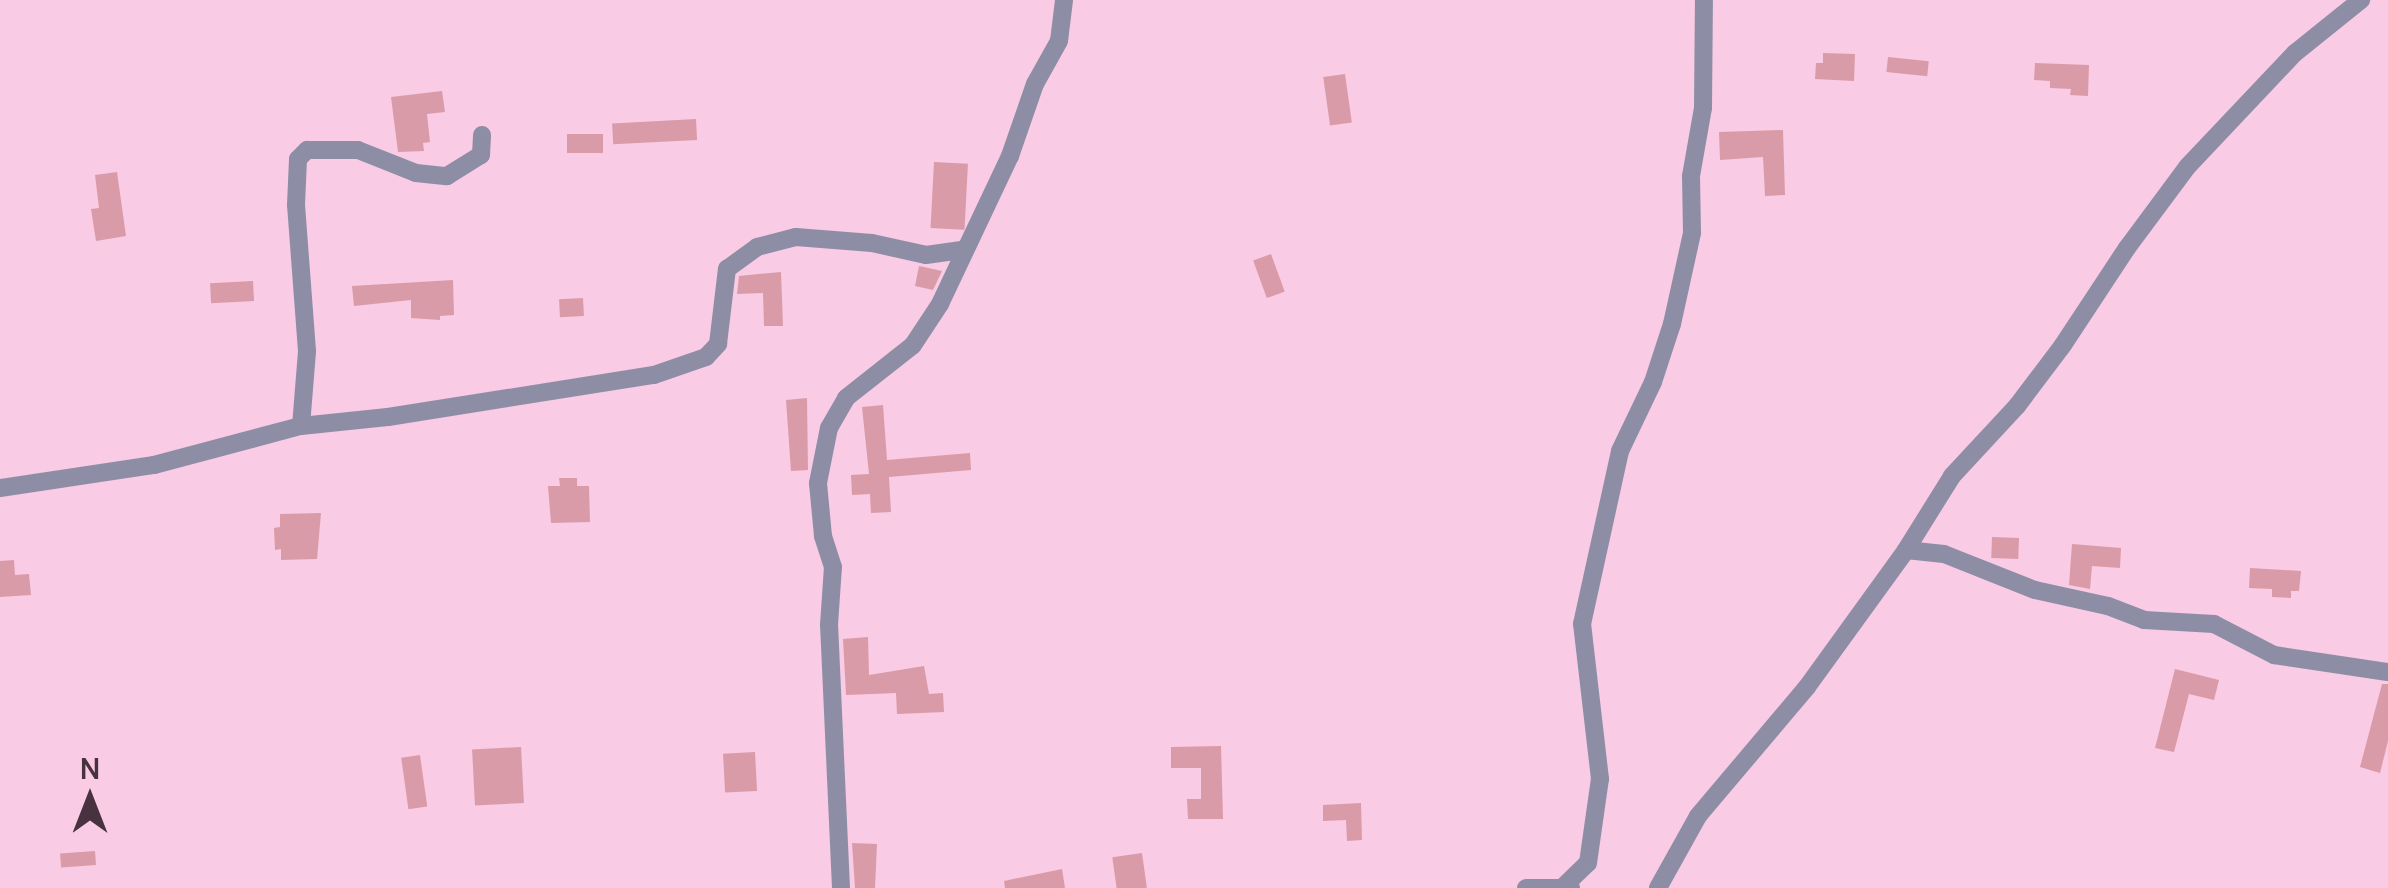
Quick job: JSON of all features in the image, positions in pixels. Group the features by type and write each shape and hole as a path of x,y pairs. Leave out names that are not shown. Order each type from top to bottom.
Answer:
{"street":[{"path":"841,888 829,625 834,566 823,536 818,483 830,428 846,398 913,346 940,304 962,250 1010,156 1035,84 1059,42 1064,0"},
{"path":"1526,888 1568,887 1588,864 1600,779 1582,624 1620,450 1653,382 1672,324 1692,232 1692,176 1703,108 1704,0"},
{"path":"1658,888 1698,816 1806,687 1906,550 1952,476 2052,360 2188,166 2296,54 2361,0"},
{"path":"301,426 307,351 296,205 298,158 307,150 358,150 416,172 447,176 481,155 482,136"},
{"path":"0,488 154,466 301,426 388,417 654,376 706,356 718,344 727,269 757,248 796,236 872,243 926,255 962,250"},
{"path":"1906,550 1944,554 2035,590 2108,606 2144,620 2214,624 2274,655 2388,672"}],"building":[{"path":"1823,53 1855,54 1854,81 1815,79 1816,63 1823,63"},
{"path":"1888,57 1929,61 1927,76 1886,72"},
{"path":"2035,63 2089,65 2088,96 2070,95 2071,89 2050,88 2050,81 2034,80"},
{"path":"1345,74 1352,123 1330,126 1323,77"},
{"path":"442,91 445,112 427,114 430,142 423,143 424,151 398,152 391,97"},
{"path":"696,119 697,140 613,144 612,123"},
{"path":"1783,130 1785,195 1765,196 1763,157 1720,160 1719,132"},
{"path":"567,134 603,134 603,153 567,153"},
{"path":"934,162 968,164 964,230 931,228"},
{"path":"117,172 126,236 96,241 91,209 99,208 95,175"},
{"path":"1271,254 1285,292 1267,298 1253,260"},
{"path":"919,266 942,271 933,290 915,286"},
{"path":"781,272 783,326 764,326 763,293 737,294 739,276"},
{"path":"453,280 454,315 440,316 440,320 411,318 411,300 354,306 352,286"},
{"path":"253,281 254,301 211,303 210,283"},
{"path":"583,298 584,316 560,317 559,299"},
{"path":"807,398 808,470 791,471 786,400"},
{"path":"883,405 887,460 970,453 971,470 889,477 891,512 871,513 870,494 852,495 851,475 869,474 862,407"},
{"path":"559,478 577,478 577,486 589,486 590,522 551,523 548,486 560,486"},
{"path":"321,513 317,559 281,560 281,549 275,550 274,528 280,527 280,514"},
{"path":"1992,537 2019,538 2018,559 1991,558"},
{"path":"2072,544 2121,548 2120,568 2092,566 2090,589 2069,585"},
{"path":"14,560 15,575 29,574 31,595 0,597 0,561"},
{"path":"2250,568 2301,571 2299,591 2291,591 2291,598 2272,597 2272,589 2249,588"},
{"path":"868,637 869,675 924,666 929,694 943,693 944,712 897,714 896,693 846,695 843,639"},
{"path":"2175,669 2219,680 2214,700 2189,694 2174,752 2155,748"},
{"path":"2382,684 2388,684 2388,741 2380,773 2360,767"},
{"path":"1221,746 1223,819 1188,819 1187,799 1201,799 1201,768 1171,768 1171,747"},
{"path":"521,747 524,803 475,805 472,750"},
{"path":"755,752 757,791 725,793 723,754"},
{"path":"420,755 427,806 408,809 401,758"},
{"path":"1361,803 1362,840 1347,841 1346,820 1323,821 1323,805"},
{"path":"852,843 877,844 875,888 855,888"},
{"path":"95,851 96,865 61,867 60,853"},
{"path":"1142,853 1147,888 1117,888 1112,857"},
{"path":"1062,869 1065,888 1005,888 1004,881"}]}
